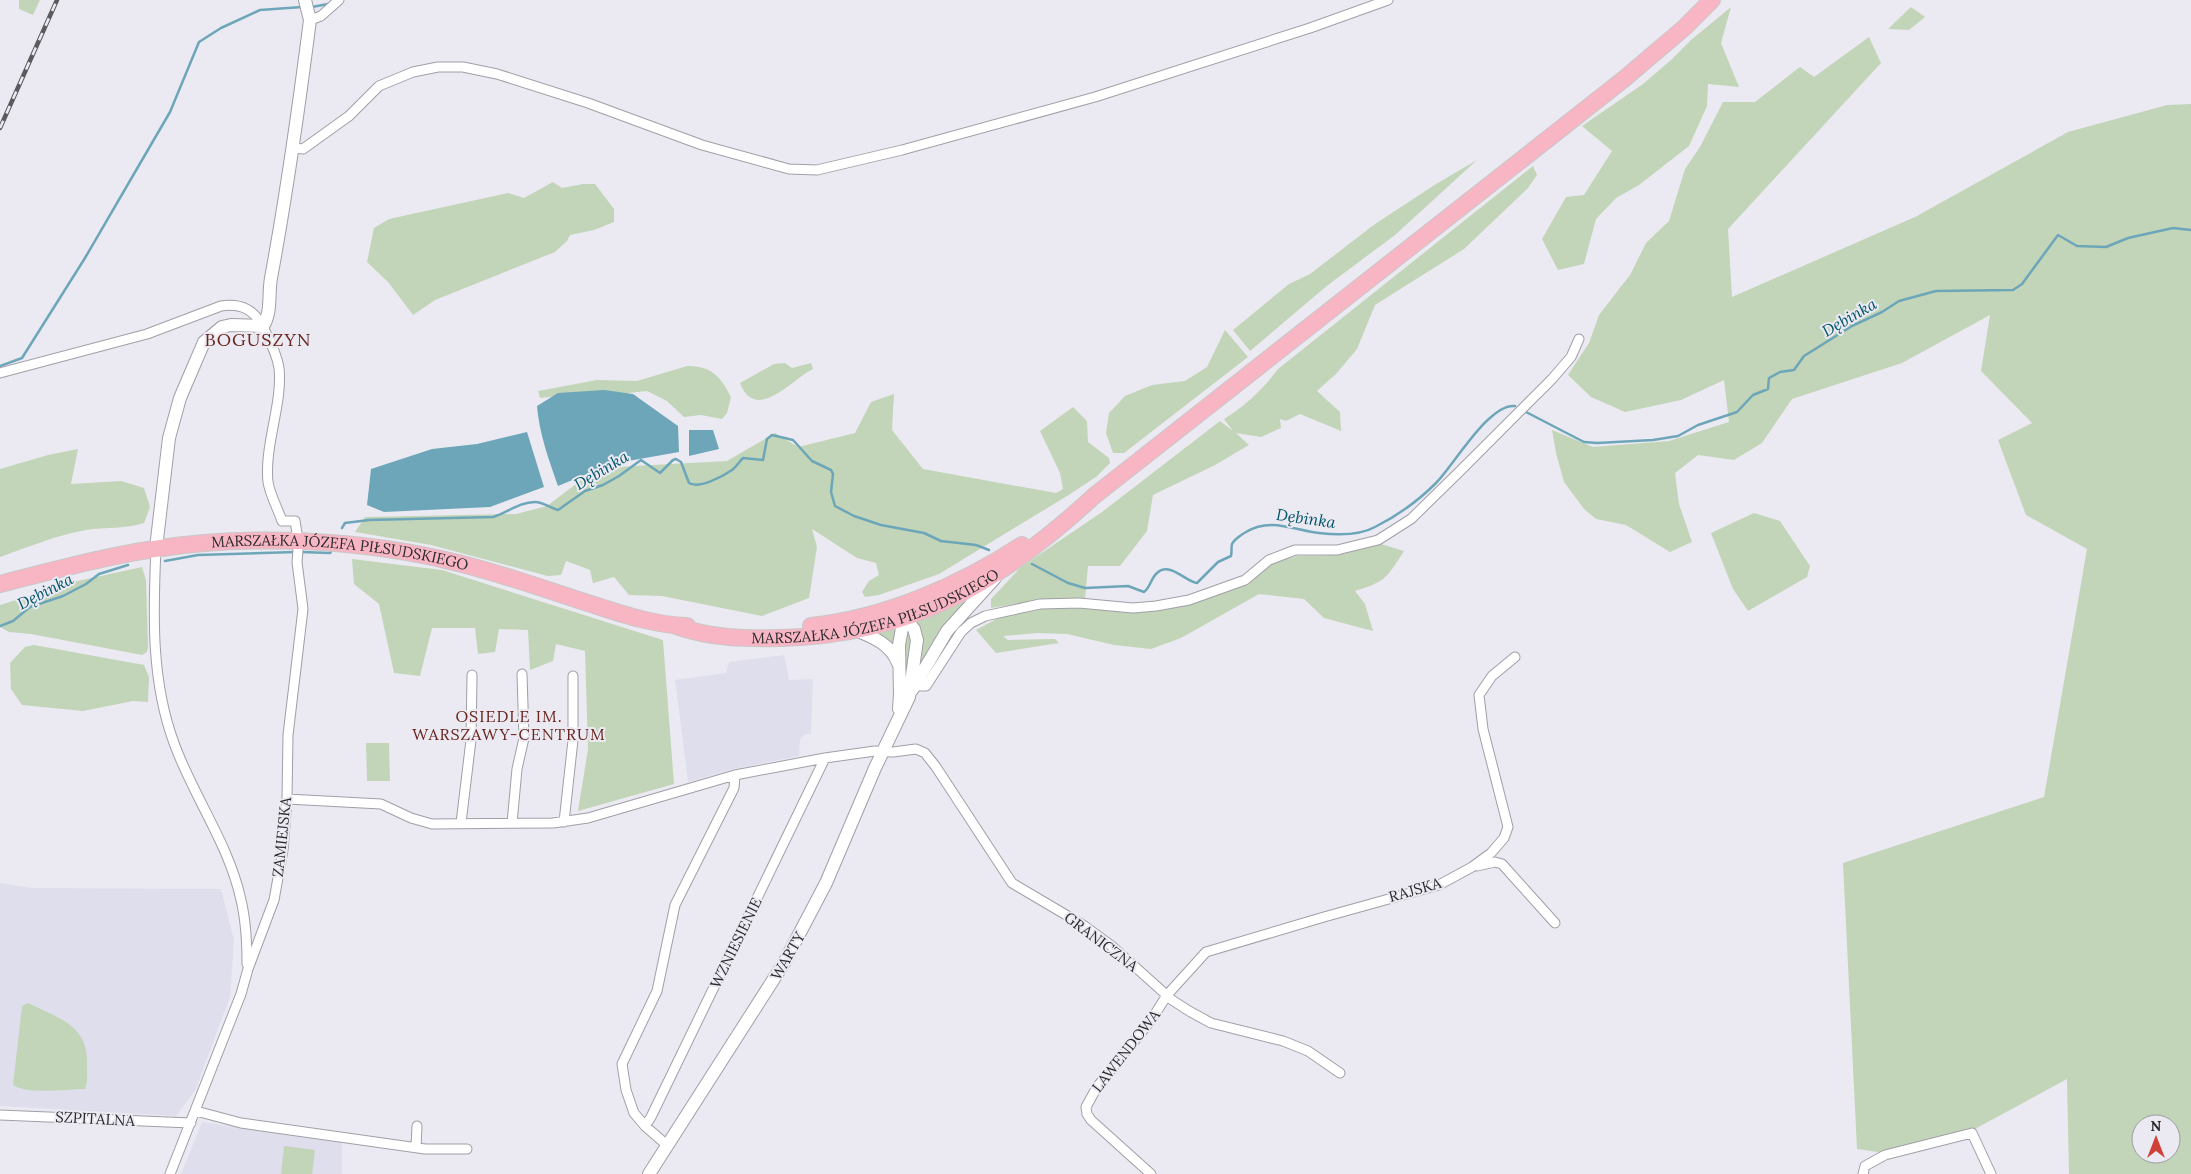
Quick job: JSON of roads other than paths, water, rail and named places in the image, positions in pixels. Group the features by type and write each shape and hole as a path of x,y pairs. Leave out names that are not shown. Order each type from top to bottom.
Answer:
{"highway":[{"path":"1021,551 1094,496 1617,86 1684,28 1712,0"},
{"name":"MARSZAŁKA JÓZEFA PIŁSUDSKIEGO","path":"0,584 109,557 156,548 219,543 288,541 389,549 459,564 610,611 676,626 722,633 788,638 858,631 1021,551"},
{"name":"MARSZAŁKA JÓZEFA PIŁSUDSKIEGO","path":"722,633 821,625 902,611 952,598 998,573 1021,551"}],"main road":[{"path":"156,548 168,438 180,398 204,342 222,327 231,325 263,326 268,318 270,283 293,148 310,20 305,0"},
{"path":"912,692 947,631 998,573"},
{"name":"WARTY","path":"649,1174 794,946 830,874 882,752 912,692 917,640 914,629 902,611"},
{"name":"WARTY","path":"896,721 900,694 899,665 902,611"},
{"path":"858,631 883,643 895,656 899,665"}],"street":[{"path":"310,20 321,16 340,0"},
{"path":"293,148 303,150 349,116 379,86 399,76 438,67 463,67 497,74 588,103 730,154 789,169 817,170 902,150 1086,99 1310,28 1388,0"},
{"path":"0,373 147,334 221,306 233,304 250,309 263,326 275,352 279,368 268,465 268,483 282,522 295,521 297,533"},
{"path":"912,692 926,686 960,632 971,623 985,616 1040,604 1079,603 1133,608 1189,600 1245,580 1269,560 1295,550 1337,550 1378,540 1411,519 1552,379 1571,357 1579,339"},
{"path":"156,548 156,659 166,720 174,744 228,861 241,899 246,928 248,968"},
{"name":"ZAMIEJSKA","path":"170,1174 241,994 248,968 265,928 276,891 287,798 288,735 303,609 297,562 298,550"},
{"name":"RAJSKA","path":"1167,994 1206,952 1350,909 1439,886 1472,867 1491,852 1504,838 1508,827 1483,729 1478,695 1492,676 1515,657"},
{"path":"512,823 517,769 524,738 522,674"},
{"path":"461,823 471,740 472,675"},
{"path":"564,822 573,740 574,676"},
{"name":"GRANICZNA","path":"287,798 381,804 411,818 432,824 564,822 588,818 735,775 825,758 916,749 925,753 974,822 1012,883 1083,925 1113,947 1189,1011 1211,1023 1283,1041 1308,1051 1340,1073"},
{"name":"WZNIESIENIE","path":"645,1126 656,1108 825,758"},
{"path":"668,1146 645,1126 634,1113 630,1105 622,1064 657,990 675,904 734,788 735,775"},
{"path":"1472,867 1495,862 1502,864 1555,923"},
{"path":"246,928 259,931 265,928"},
{"name":"LAWENDOWA","path":"1151,1174 1091,1120 1087,1114 1086,1107 1097,1088 1152,1019 1167,994"},
{"path":"196,1111 241,1123 421,1148 466,1149"},
{"name":"SZPITALNA","path":"0,1115 191,1123"},
{"path":"417,1126 421,1148"},
{"path":"1863,1174 1865,1166 1885,1155 1972,1133 1991,1174"}],"water":[{"path":"604,390 633,394 678,426 679,452 611,464 558,486 542,436 537,406 558,393"},
{"path":"689,430 713,430 719,449 689,456"},
{"path":"527,432 544,487 490,507 384,512 367,505 371,469 432,449 477,444"}],"waterway":[{"path":"312,7 328,4"},
{"path":"0,366 22,358 85,258 170,112 199,42 221,28 260,10 302,7"},
{"name":"Dębinka","path":"1526,412 1584,442 1653,440 1678,436 1698,425 1737,412 1753,395 1768,389 1769,378 1780,372 1794,370 1804,356 1852,326 1882,312 1899,301 1936,291 2013,290 2022,284 2058,235 2077,246 2106,247 2128,238 2173,228 2191,230"},
{"name":"Dębinka","path":"1032,564 1068,583 1085,588 1128,586 1144,592 1155,575 1167,569 1197,583 1218,562 1231,556 1232,544 1236,539 1244,533 1264,525 1282,526 1319,533 1340,534 1369,530 1399,513 1422,496 1436,483 1483,424 1494,414 1505,408 1515,406"},
{"name":"Dębinka","path":"342,528 345,523 369,520 493,517 529,502 541,503 558,510 585,491 603,485 619,476 641,460 660,473 676,459 681,462 689,483 704,483 717,479 732,470 743,458 763,460 767,439 772,435 793,440 812,461 831,470 833,474 831,492 835,506 854,516 881,525 924,533 941,541 976,545 989,550"},
{"name":"Dębinka","path":"301,552 330,553 332,550"},
{"name":"Dębinka","path":"165,561 198,555 296,552"},
{"name":"Dębinka","path":"0,626 13,621 30,607 63,596 86,584 99,574 128,565"}],"railway":[{"path":"0,128 57,0"}],"district":[{"name":"BOGUSZYN","path":"258,340"},
{"name":"OSIEDLE IM. WARSZAWY-CENTRUM","path":"509,725"}]}
